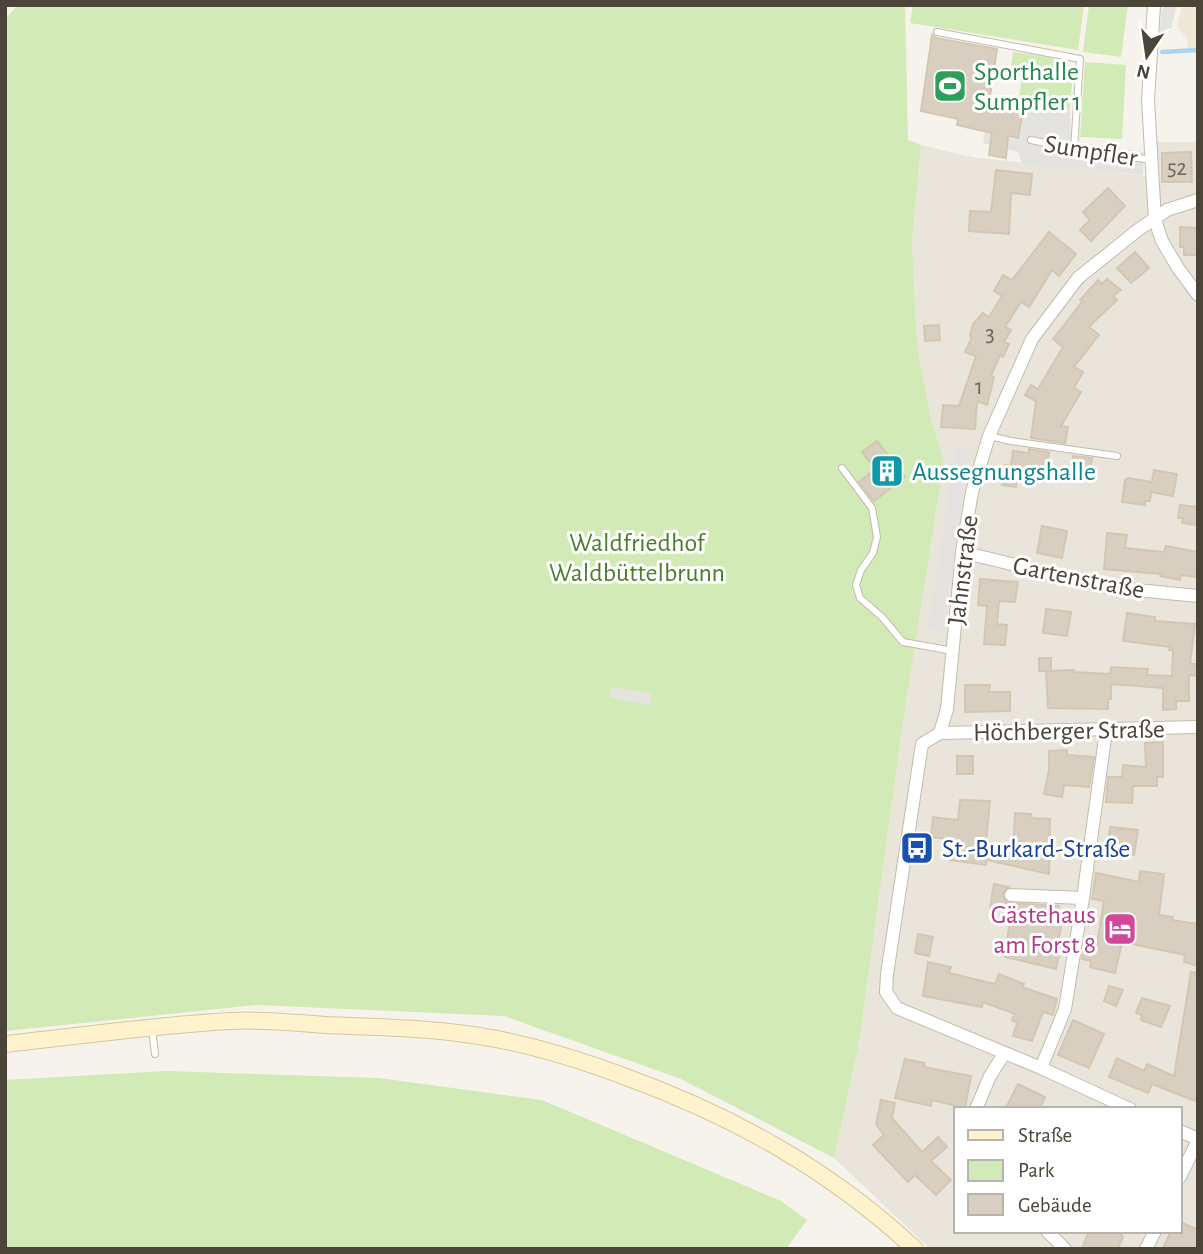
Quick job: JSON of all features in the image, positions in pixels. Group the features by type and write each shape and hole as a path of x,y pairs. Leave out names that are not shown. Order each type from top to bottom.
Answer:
{"main road":[{"path":"5,1044 233,1021 424,1028 533,1047 589,1063 663,1091 734,1123 780,1148 846,1190 915,1249"}],"street":[{"name":"Sumpfler","path":"1154,5 1149,49 1148,100 1155,219"},
{"name":"Jahnstraße","path":"940,733 947,709 962,552 972,492 989,436 1032,338 1078,278 1167,210 1198,200"},
{"path":"1155,219 1168,250 1198,295"},
{"name":"Gartenstraße","path":"962,552 1106,587 1198,596"},
{"name":"Höchberger Straße","path":"940,733 1198,727"},
{"path":"1041,1068 1065,1009 1106,731"},
{"path":"940,733 922,744 887,974 887,992 897,1009 1041,1068 1126,1107"},
{"path":"1011,895 1083,898"},
{"path":"977,1107 990,1076 1004,1054"},
{"path":"1182,1132 1198,1140 1182,1173"},
{"path":"1049,1233 1065,1249"},
{"path":"1146,1249 1154,1233"}],"lane":[{"path":"937,32 1080,59 1074,149"},
{"name":"Sumpfler","path":"1031,140 1152,160"},
{"path":"989,436 1011,442 1117,456"},
{"path":"842,468 872,508 877,537 873,553 861,570 856,586 860,598 882,617 903,642 953,651"},
{"path":"152,1029 155,1054"}],"shaded area":[{"path":"1165,5 1177,5 1170,32 1160,32 1161,11"},
{"path":"1182,5 1198,5 1198,48 1188,49 1187,38 1177,27"},
{"path":"1027,101 1070,110 1071,141 1144,152 1143,175 1022,164 1018,152 983,143 985,133 1018,140"},
{"path":"1155,142 1198,142 1198,1249 930,1249 834,1158 859,1045 902,729 944,461 930,414 917,345 912,241 921,145 972,157 1154,177"},
{"path":"956,447 972,451 943,631 928,629"},
{"path":"611,687 652,693 651,706 610,697"}],"green space":[{"name":"Waldfriedhof Waldbüttelbrunn","path":"18,5 905,5 908,140 921,145 912,241 917,345 930,414 944,461 902,729 859,1044 834,1158 681,1079 504,1016 257,1005 5,1031 5,19"},
{"path":"913,5 1084,5 1078,50 910,23"},
{"path":"1089,5 1128,5 1121,57 1083,52"},
{"path":"1013,52 1055,59 1069,67 1073,74 1070,110 1019,98 1023,70 1011,67"},
{"path":"1085,62 1126,65 1122,139 1080,137"},
{"path":"166,1071 379,1078 542,1100 781,1201 807,1220 786,1249 5,1249 5,1080"}],"building":[{"name":"Sporthalle Sumpfler 1","path":"932,35 997,49 989,103 1023,111 1018,138 1008,136 1006,158 989,155 992,133 957,125 958,119 921,111"},
{"path":"1191,152 1192,182 1162,182 1162,153"},
{"path":"996,170 1032,174 1030,195 1011,193 1009,234 969,231 970,211 991,212"},
{"path":"1108,188 1125,206 1091,241 1080,230 1090,220 1083,212"},
{"path":"1180,227 1198,228 1198,255 1184,255 1184,247 1180,247"},
{"path":"1049,232 1076,254 1059,276 1052,270 1029,307 1021,302 1005,327 1011,330 1004,342 1009,344 1003,357 1000,355 991,376 994,377 987,405 977,401 975,429 941,427 943,405 959,406 976,356 965,352 972,337 973,324 983,313 989,317 1002,296 994,291 1003,275 1012,280"},
{"path":"1135,252 1149,268 1131,283 1117,268"},
{"path":"1107,279 1121,290 1113,296 1117,300 1089,327 1099,335 1074,367 1083,372 1074,388 1081,392 1061,426 1068,427 1065,443 1031,438 1036,401 1025,395 1031,385 1038,389 1063,347 1053,339 1082,302 1080,300 1098,280 1102,284"},
{"path":"939,325 940,340 925,341 924,326"},
{"name":"Aussegnungshalle","path":"877,441 905,477 874,501 859,482 875,469 862,452"},
{"path":"1029,449 1049,452 1047,466 1042,465 1041,472 1018,469 1016,487 1002,485 1005,465 1011,466 1013,451 1029,453"},
{"path":"1073,456 1092,458 1090,471 1072,468"},
{"path":"1154,470 1177,474 1173,496 1151,492 1150,501 1145,501 1145,505 1122,502 1125,480 1128,478 1152,482"},
{"path":"1180,505 1198,507 1198,525 1182,523 1183,518 1178,518"},
{"path":"1042,526 1067,531 1062,558 1037,553"},
{"path":"1107,533 1127,535 1125,548 1164,552 1166,546 1198,552 1198,577 1181,575 1180,580 1160,574 1104,569"},
{"path":"980,579 1018,582 1015,602 999,601 997,624 1007,625 1005,645 984,644 987,606 978,605"},
{"path":"1046,609 1071,612 1067,636 1043,633"},
{"path":"1127,613 1155,617 1155,621 1195,624 1190,664 1197,664 1197,676 1189,675 1189,701 1176,701 1176,709 1163,710 1163,688 1111,684 1108,709 1048,708 1046,671 1074,670 1110,674 1111,667 1148,669 1147,675 1172,676 1173,650 1169,650 1170,647 1123,641"},
{"path":"1039,658 1051,658 1051,671 1039,671"},
{"path":"965,685 990,685 989,692 1010,692 1010,711 965,712"},
{"path":"1163,742 1163,777 1157,777 1157,786 1133,786 1132,803 1106,802 1108,777 1122,777 1123,765 1146,767 1145,743"},
{"path":"1067,750 1067,755 1094,757 1089,787 1064,785 1062,797 1044,794 1049,770 1049,751"},
{"path":"957,756 973,756 973,774 957,774"},
{"path":"960,800 990,801 986,842 990,842 989,849 1013,854 1015,813 1050,819 1049,874 987,860 986,865 949,860 952,840 931,837 933,817 958,820"},
{"path":"1110,827 1138,830 1134,855 1107,852"},
{"path":"1140,871 1164,874 1159,915 1198,924 1198,966 1184,962 1185,955 1122,942 1115,973 1090,967 1091,961 1082,959 1085,942 1097,944 1104,901 1092,899 1096,873 1139,882"},
{"path":"994,884 1009,887 1002,894 1007,903 1059,906 1058,911 1063,912 1058,946 1061,947 1056,969 1005,957 1011,912 990,908"},
{"path":"918,934 933,937 929,956 915,953"},
{"path":"928,962 951,967 949,973 995,984 999,974 1024,984 1022,987 1057,999 1053,1015 1043,1012 1032,1041 1013,1036 1017,1023 1012,1020 1015,1014 983,1002 982,1007 923,996"},
{"path":"1191,972 1198,973 1198,1102 1152,1084 1148,1093 1109,1077 1117,1058 1144,1071 1147,1064 1174,1076"},
{"path":"1109,986 1123,990 1116,1006 1104,1001"},
{"path":"1142,998 1170,1006 1161,1027 1141,1020 1142,1015 1136,1013"},
{"path":"1073,1020 1104,1034 1089,1068 1058,1055"},
{"path":"905,1059 925,1063 924,1067 971,1076 965,1107 932,1100 931,1106 895,1098"},
{"path":"1018,1084 1045,1097 1041,1107 1007,1106"},
{"path":"881,1100 895,1103 892,1118 922,1152 938,1137 947,1147 931,1161 951,1180 936,1195 915,1175 908,1182 873,1145 884,1135 876,1124"},
{"path":"1182,1223 1198,1230 1198,1249 1171,1249 1164,1246 1170,1233 1182,1233"},
{"path":"1088,1233 1117,1233 1123,1236 1118,1249 1082,1249"}],"waterway":[{"path":"1162,52 1198,50"}],"place":[{"name":"Sporthalle Sumpfler 1","path":"950,86"},
{"name":"Aussegnungshalle","path":"887,471"},
{"name":"St.-Burkard-Straße","path":"917,848"},
{"name":"Gästehaus am Forst 8","path":"1120,929"}]}
